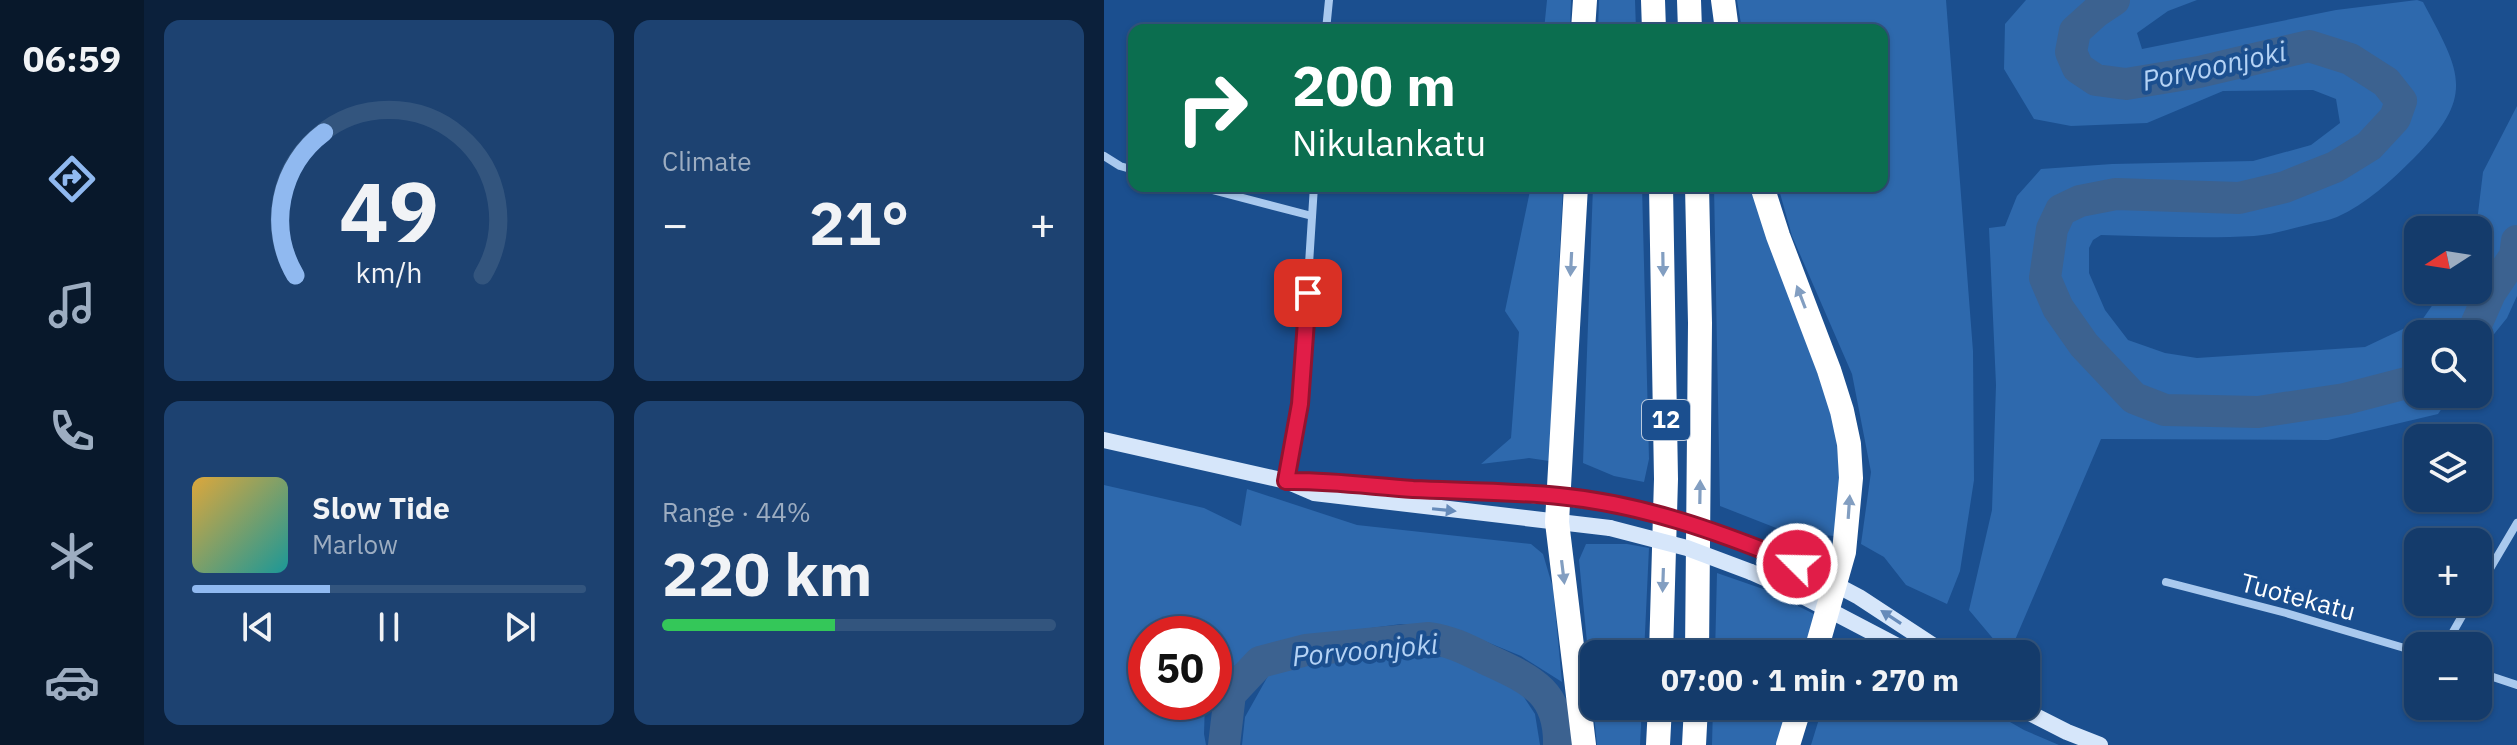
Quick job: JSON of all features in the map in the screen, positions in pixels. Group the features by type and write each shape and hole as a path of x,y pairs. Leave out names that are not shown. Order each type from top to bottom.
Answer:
{"highway":[{"path":"1583,24 1585,0"},
{"path":"1653,0 1654,24"},
{"path":"1689,0 1690,24"},
{"path":"1723,0 1726,24"},
{"path":"1576,192 1557,522 1584,745"},
{"name":"12","path":"1661,192 1666,479 1661,640"},
{"name":"12","path":"1697,192 1701,381 1697,640"},
{"path":"1764,192 1829,370 1849,444 1851,478 1844,552 1819,640"},
{"path":"1658,745 1659,720"},
{"path":"1694,745 1695,720"},
{"path":"1788,745 1796,720"}],"main road":[{"path":"1104,440 1286,481 1314,493 1610,528 1687,548 1751,572 1887,640"},
{"path":"1286,481 1316,480 1558,496 1610,504 1692,523 1751,545 1834,584 1925,640"},
{"path":"2040,718 2100,745"}],"street":[{"path":"1327,24 1329,0"},
{"path":"1104,156 1128,168"},
{"path":"1220,192 1312,216"},
{"path":"1286,481 1300,404 1314,192"},
{"path":"2492,565 2517,523"},
{"name":"Tuotekatu","path":"2166,582 2404,648"},
{"path":"2492,677 2517,685"}],"shaded area":[{"path":"1547,0 1571,0 1570,24 1545,24"},
{"path":"1599,0 1635,0 1636,24 1598,24"},
{"path":"1737,0 1946,0 1973,351 1974,480 1960,571 1947,604 1906,585 1884,557 1861,544 1871,472 1852,374 1792,236 1780,192 1888,192 1888,24 1741,24"},
{"path":"2026,0 2197,0 2168,11 2137,33 2142,49 2336,10 2417,0 2423,2 2446,47 2456,83 2447,117 2434,136 2378,191 2337,217 2281,232 2235,237 2101,235 2093,240 2089,248 2089,273 2105,310 2128,340 2165,353 2197,358 2365,347 2404,329 2404,408 2442,408 2438,414 2328,440 2101,439 2015,640 1994,640 1969,610 1992,510 1996,385 1989,228 2005,226 2017,196 2041,169 2253,161 2311,145 2340,123 2336,99 2313,90 2223,91 2147,123 2071,126 2034,119 2004,69 2005,24"},
{"path":"2517,106 2517,296 2507,318 2492,337 2492,320 2422,320 2433,304 2492,304 2492,216 2478,216 2483,172"},
{"path":"1530,192 1563,192 1549,461 1529,458 1481,464 1511,438 1519,332 1505,311"},
{"path":"1593,192 1642,192 1649,459 1644,482 1614,476 1583,463"},
{"path":"1714,192 1755,192 1835,424 1841,494 1834,536 1784,531 1720,506"},
{"path":"1104,485 1204,508 1241,526 1247,489 1357,525 1531,544 1543,554 1553,588 1562,682 1521,656 1453,628 1401,624 1318,635 1252,651 1232,668 1232,616 1128,616 1128,720 1204,720 1206,745 1104,745"},
{"path":"1586,544 1627,544 1649,548 1645,640 1587,640 1579,560"},
{"path":"1717,573 1766,590 1816,615 1809,640 1715,640"},
{"path":"1465,656 1516,685 1535,714 1540,745 1242,745 1245,717 1268,676 1303,663"},
{"path":"1595,720 1641,720 1640,745 1597,745"},
{"path":"1713,720 1786,720 1779,745 1712,745"},
{"path":"1819,720 2006,720 2059,745 1811,745"}],"waterway":[{"name":"Porvoonjoki","path":"2114,0 2075,31 2071,52 2078,68 2096,80 2126,84 2199,72 2309,46 2350,59 2386,82 2401,101 2395,118 2369,146 2335,167 2285,187 2239,198 2116,194 2080,201 2061,210 2052,229 2045,278 2058,308 2084,345 2134,398 2165,410 2258,412 2345,399 2404,384"},
{"name":"Porvoonjoki","path":"2478,320 2490,293 2515,256 2517,241"},
{"name":"Porvoonjoki","path":"1224,745 1230,694 1260,662 1306,650 1429,638 1473,653 1517,674 1540,690 1554,712 1559,745"}],"route":[{"path":"1308,293 1300,404 1286,481 1316,480 1558,496 1610,504 1692,523 1797,564"}]}
